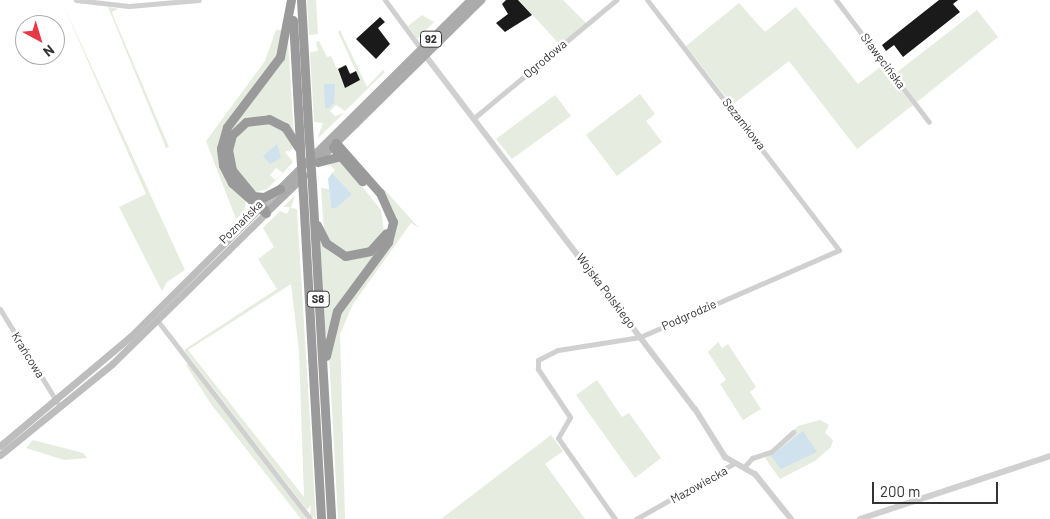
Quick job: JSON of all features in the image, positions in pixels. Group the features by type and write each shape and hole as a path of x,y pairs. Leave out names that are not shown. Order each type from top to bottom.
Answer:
{"highway":[{"name":"S8","path":"291,0 322,519"},
{"path":"262,210 228,176 221,148 227,127 280,57 291,0"},
{"name":"S8","path":"301,0 331,519"},
{"path":"262,210 253,196 237,178 229,160 229,143 237,129 253,120 269,119 285,128 300,150"},
{"path":"314,218 326,243 345,256 366,254 385,236 387,223 382,206 341,156 333,143"},
{"path":"323,381 329,336 337,311 388,242 393,222 380,193 333,143"},
{"path":"318,162 341,156"},
{"path":"253,196 264,197 280,189"}],"main road":[{"name":"Poznańska","path":"2,449 157,320 280,189 333,143 423,52 471,0"},
{"name":"Poznańska","path":"423,52 481,0"},
{"name":"Poznańska","path":"58,403 130,337 262,210 318,162 333,143"}],"street":[{"path":"76,0 108,3 199,0"},
{"path":"385,0 423,52"},
{"name":"Ogrodowa","path":"474,118 616,0"},
{"name":"Sezamkowa","path":"647,0 839,250"},
{"name":"Sławęcińska","path":"836,0 929,122"},
{"name":"Wojska Polskiego","path":"423,52 640,337 733,464"},
{"name":"Podgrodzie","path":"615,519 558,438 558,432 570,417 538,369 538,360 558,350 640,337 839,250"},
{"name":"Krańcowa","path":"0,309 58,403"},
{"path":"157,320 310,519"},
{"name":"Mazowiecka","path":"744,467 752,458 771,452 793,432"},
{"path":"865,518 1050,456"},
{"path":"733,464 744,467 755,474 791,519"},
{"name":"Mazowiecka","path":"636,519 733,464"}],"shaded area":[{"path":"61,0 185,270 167,282 162,291 119,207 146,194"},
{"path":"307,0 316,0 318,34 309,35"},
{"path":"519,0 563,0 586,23 560,45"},
{"path":"739,3 765,32 796,7 858,84 883,65 913,105 857,149 789,61 732,105 686,46"},
{"path":"108,7 118,9 112,12 114,18 169,147 166,148"},
{"path":"977,10 998,37 917,102 896,73"},
{"path":"422,15 434,22 417,39 408,26"},
{"path":"276,30 284,30 277,58 223,128 217,147 227,183 246,201 244,212 236,219 206,141 265,61"},
{"path":"340,30 367,87 383,70 385,72 345,111 336,105 330,111 335,116 344,113 317,139 323,123 314,122 310,52 318,51 316,42 319,41 327,57 331,56 345,87 360,80 338,32"},
{"path":"288,39 294,136 267,115 246,119 227,133 275,72"},
{"path":"640,94 655,114 646,121 662,142 617,176 586,135"},
{"path":"555,95 571,116 512,159 496,139"},
{"path":"273,123 289,136 293,149 285,152 293,162 283,173 276,168 270,175 275,180 281,175 267,189 253,193 232,165 231,146 248,124"},
{"path":"340,159 381,210 384,231 369,250 342,252 329,242 324,230 321,188 329,189 331,208 352,194 332,173 335,170 330,165 323,168"},
{"path":"383,188 419,228 411,223 353,304 340,334 345,519 338,519 329,355 337,317 392,240 394,212"},
{"path":"295,195 291,208 297,209 316,519 310,515 311,505 307,510 184,350 277,289 258,259 274,247 263,228 280,211 287,214 290,207 283,207","holes":["291,284 299,351 304,497 188,350"]},
{"path":"320,238 348,259 358,259 380,247 337,306 326,336"},
{"path":"718,342 722,348 728,344 756,387 750,392 761,409 743,420 720,384 726,380 708,352"},
{"path":"189,363 306,519 301,519 211,404 186,365"},
{"path":"597,380 622,417 629,413 661,458 635,478 576,395"},
{"path":"820,420 829,425 825,433 833,440 831,447 815,461 780,479 765,458 798,426"},
{"path":"551,435 563,451 545,464 585,519 441,519"},
{"path":"33,440 83,453 87,458 64,460 26,448"}],"water":[{"path":"324,84 335,84 334,103 329,108 325,108"},
{"path":"277,144 281,158 270,164 263,156"},
{"path":"332,173 352,194 336,208 331,208 328,179"},
{"path":"803,431 817,452 781,469 771,456"}],"building":[{"path":"506,0 518,0 532,15 505,32 496,23 508,14 502,4"},
{"path":"939,0 958,0 953,4 960,12 903,57 894,45 886,51 882,45"},
{"path":"380,17 385,22 378,28 390,44 376,59 356,39"},
{"path":"346,65 350,74 356,71 360,80 345,88 338,69"}]}
